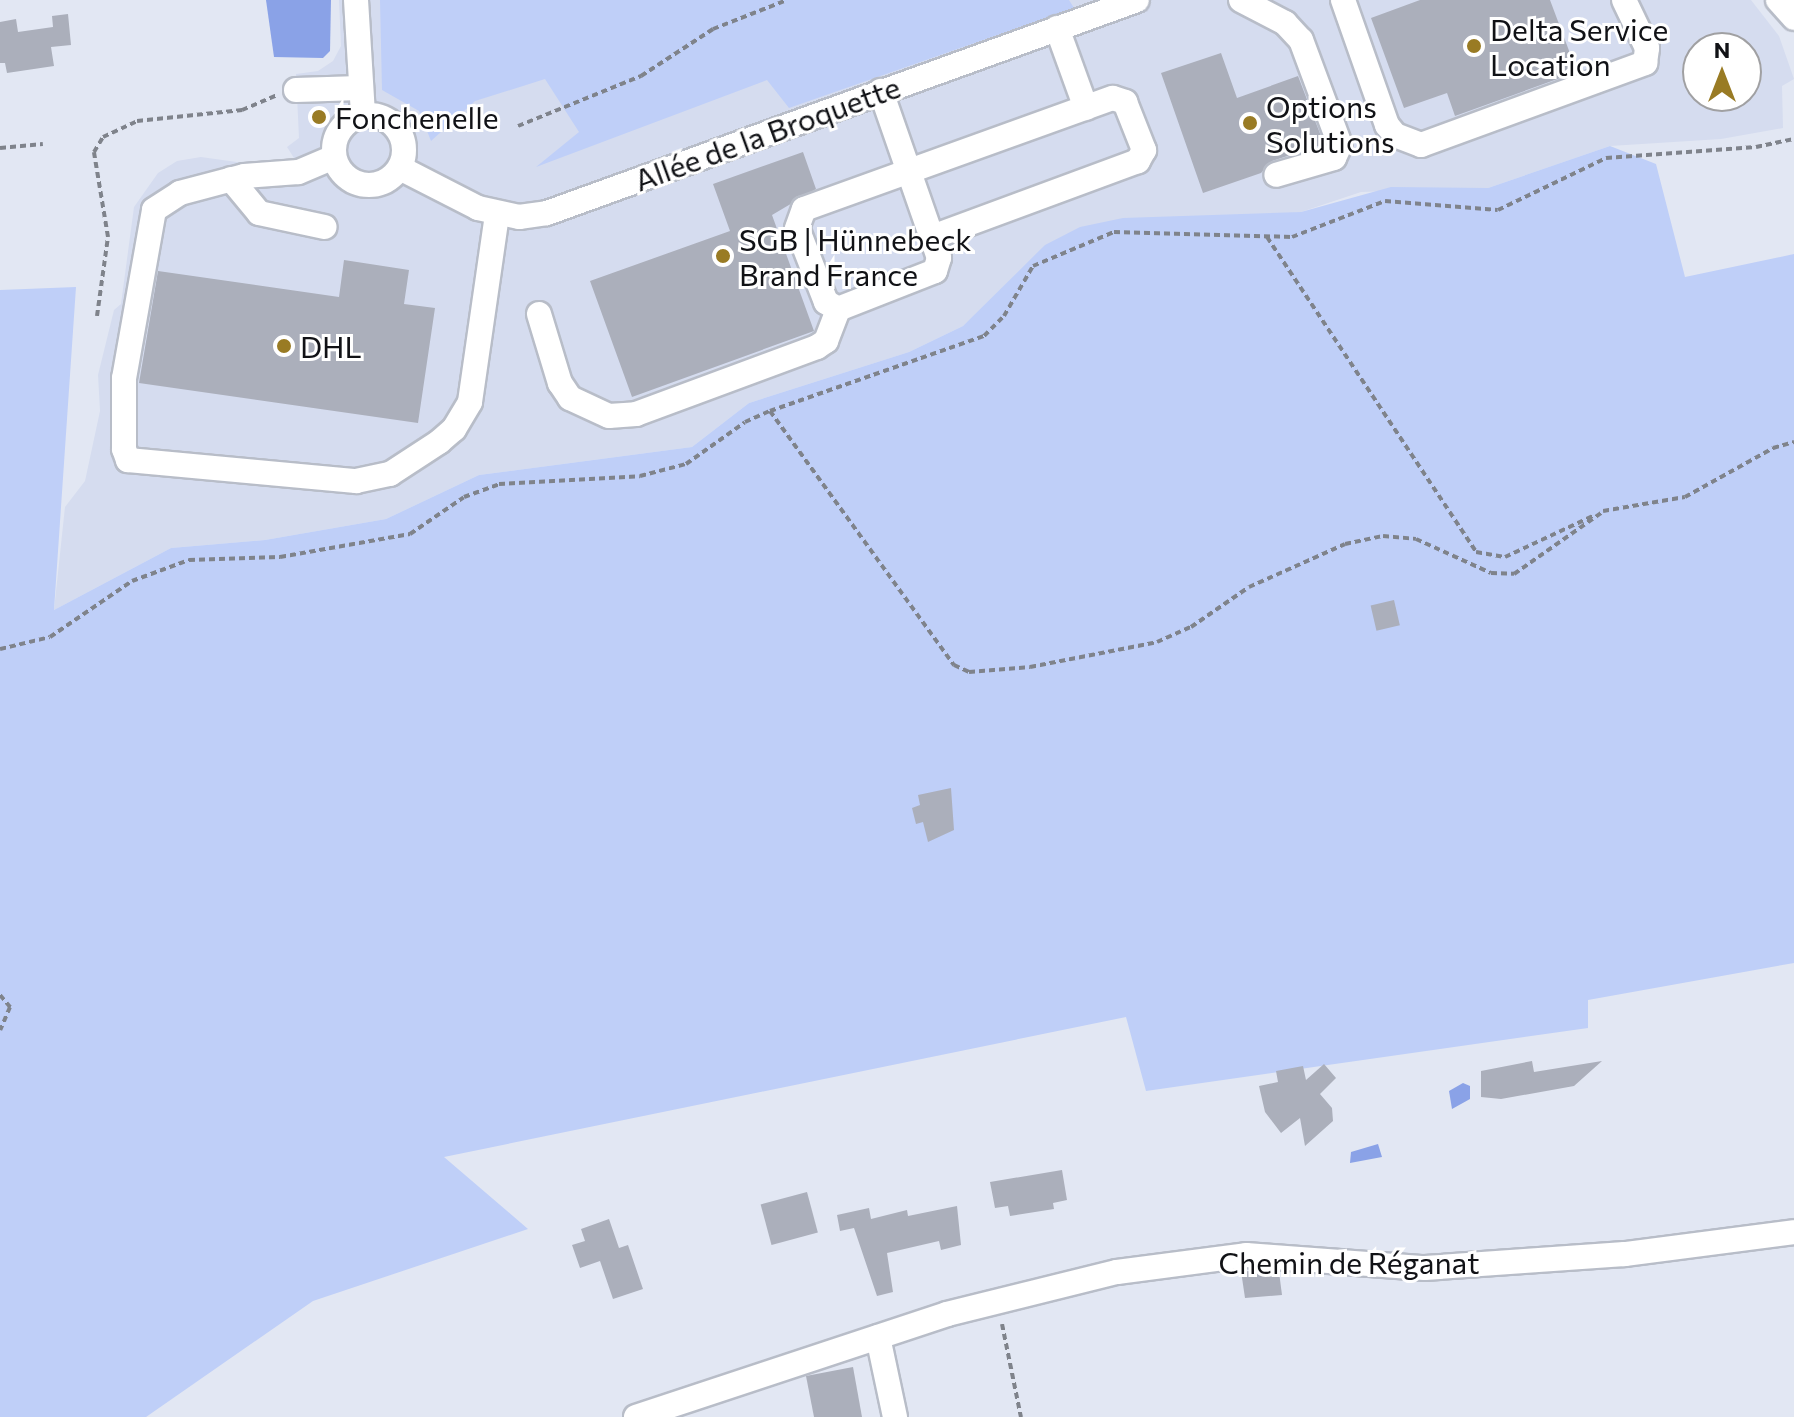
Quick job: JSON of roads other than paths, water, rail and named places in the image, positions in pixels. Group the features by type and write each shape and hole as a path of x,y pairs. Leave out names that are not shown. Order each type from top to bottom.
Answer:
{"street":[{"path":"356,0 363,116"},
{"name":"Allée de la Broquette","path":"400,168 463,203 497,214 547,213 1137,0"},
{"path":"1241,0 1285,23 1301,40 1340,145 1334,158 1276,175"},
{"path":"1343,0 1387,125 1395,135 1421,145 1645,63 1647,48 1624,0"},
{"path":"1778,0 1794,18"},
{"path":"1057,28 1086,108"},
{"path":"296,90 360,88"},
{"path":"539,314 560,383 570,398 609,416 636,414 817,347 826,341 838,309 935,271 939,258 881,91"},
{"path":"838,309 826,302 797,228 799,215 910,171 1113,98 1125,102 1143,156 932,237"},
{"path":"363,116 384,119 400,134 400,168 381,184 369,186 346,177 334,157 344,126 363,116"},
{"path":"334,157 298,172 231,179 180,193 154,210 121,408 124,449 128,460 141,465 356,481 390,474 439,442 454,429 470,402 497,214"},
{"path":"231,179 259,213 325,227"},
{"name":"Chemin de Réganat","path":"636,1417 878,1337 997,1302 1117,1272 1246,1255 1425,1268 1625,1254 1794,1232"},
{"path":"878,1337 895,1417"}],"water":[{"path":"266,0 331,0 330,51 323,58 274,57"},
{"path":"1463,1083 1470,1086 1470,1099 1452,1109 1449,1091"},
{"path":"1378,1144 1382,1157 1350,1163 1351,1152"}],"place":[{"name":"Delta Service Location","path":"1474,46"},
{"name":"Fonchenelle","path":"319,117"},
{"name":"Options Solutions","path":"1250,123"},
{"name":"SGB | Hünnebeck Brand France","path":"723,256"},
{"name":"DHL","path":"284,346"}]}
